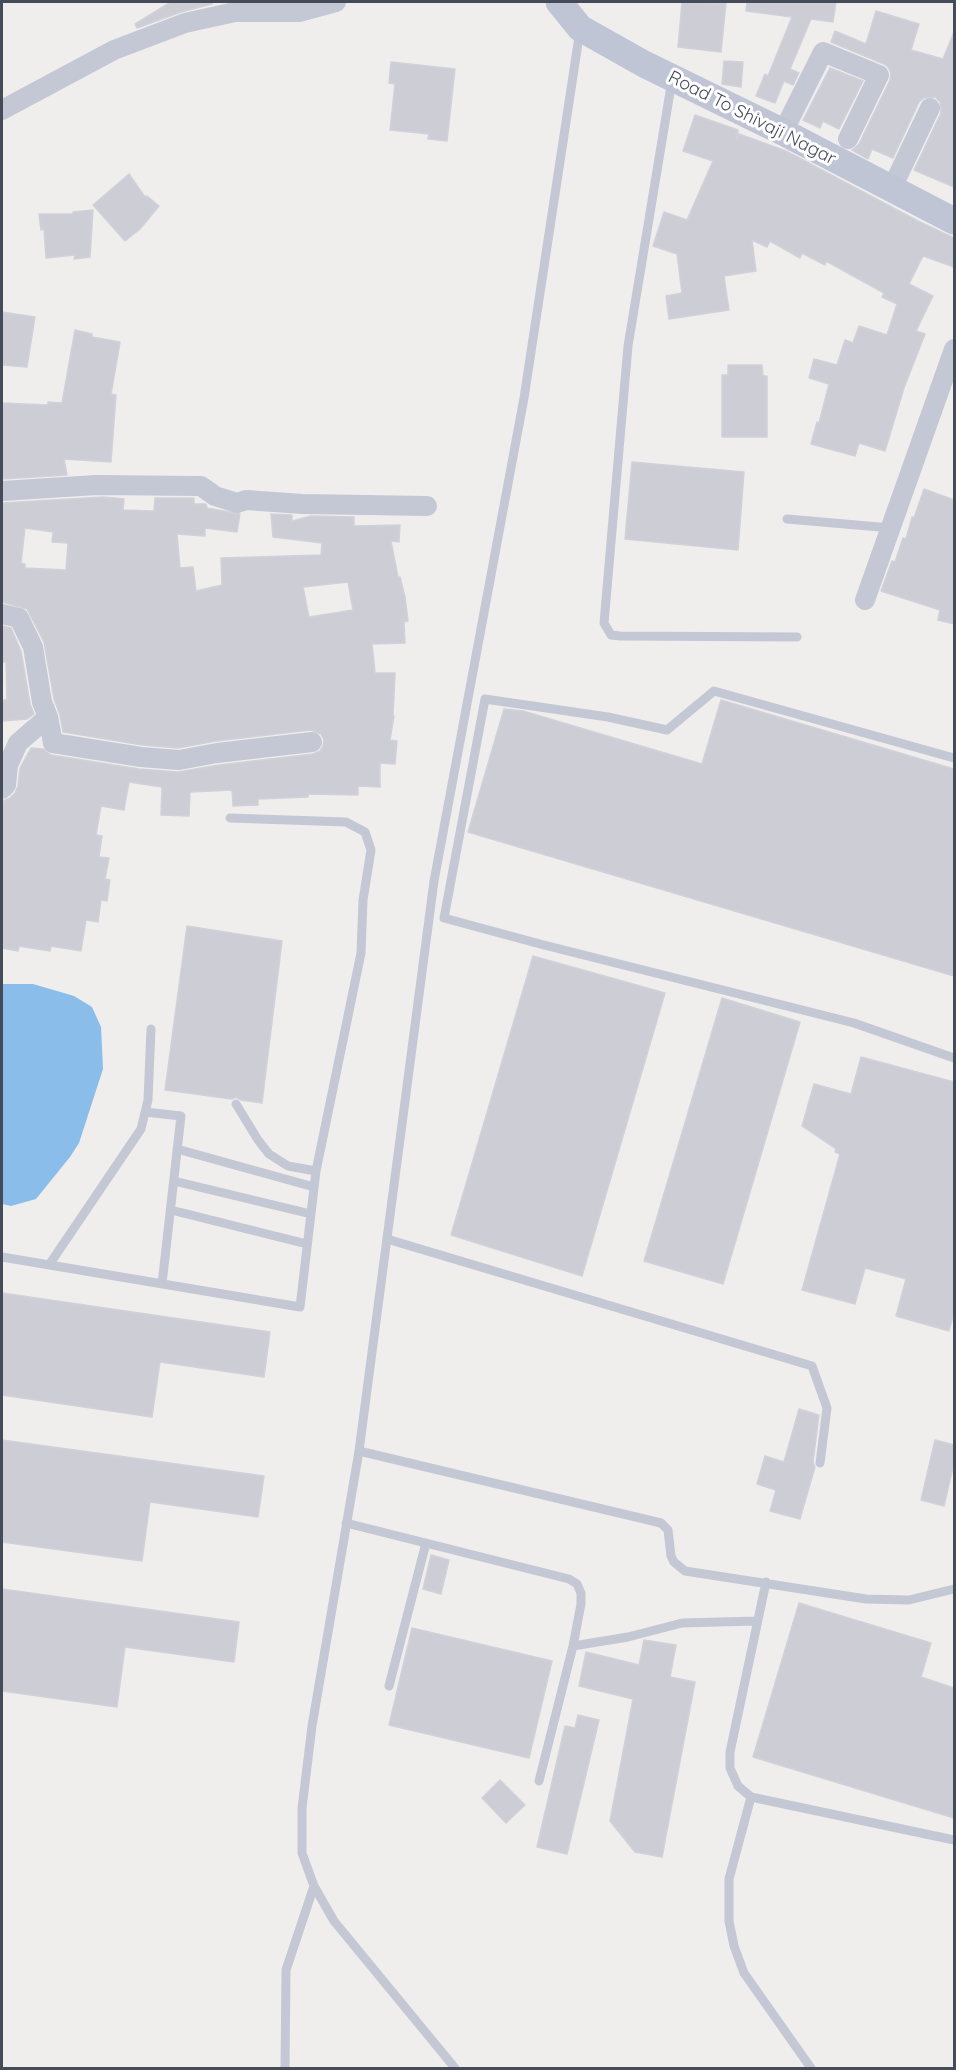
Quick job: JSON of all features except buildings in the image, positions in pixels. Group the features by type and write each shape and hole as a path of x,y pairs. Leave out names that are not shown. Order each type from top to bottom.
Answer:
{"street":[{"path":"2,110 114,50 185,23 235,12 299,12 336,2"},
{"name":"Road To Shivaji Nagar","path":"559,2 580,28 954,221"},
{"path":"783,132 823,52 879,75 848,139"},
{"path":"892,188 930,108"},
{"path":"865,600 954,349"},
{"path":"2,490 96,485 201,486 215,496 237,503 246,500 302,504 427,506"},
{"path":"2,614 19,618 33,647 42,702 48,717 53,743 141,757 179,760 217,753 312,742"},
{"path":"2,789 6,785 8,765 18,744 48,717"}],"lane":[{"path":"455,2068 334,1921 314,1886 302,1853 302,1808 312,1726 359,1451 434,881 524,398 580,28"},
{"path":"673,78 628,346 604,623 611,634 620,636 796,637"},
{"path":"788,519 891,528"},
{"path":"954,758 714,691 667,730 608,717 485,699 444,918 854,1023 954,1058"},
{"path":"2,1257 300,1307 316,1172 361,953 363,900 370,850 364,832 346,822 230,818"},
{"path":"49,1265 141,1129 148,1100 151,1029"},
{"path":"236,1104 269,1154 288,1166 316,1172"},
{"path":"145,1112 181,1116 162,1284"},
{"path":"177,1149 314,1187"},
{"path":"174,1181 311,1214"},
{"path":"171,1210 308,1244"},
{"path":"387,1239 812,1365 827,1408 820,1462"},
{"path":"359,1451 661,1523 669,1530 671,1556 685,1571 877,1599 909,1600 954,1589"},
{"path":"346,1523 569,1579 577,1584 581,1593 581,1604 573,1646 539,1781"},
{"path":"389,1686 426,1543"},
{"path":"766,1582 730,1752 730,1768 738,1786 751,1797 954,1840"},
{"path":"573,1646 628,1637 682,1623 757,1621"},
{"path":"751,1797 729,1879 729,1921 734,1946 744,1973 811,2068"},
{"path":"285,2068 286,1970 314,1886"}],"water":[{"path":"2,984 33,984 74,996 92,1007 101,1027 103,1069 79,1143 70,1157 36,1199 11,1206 2,1204"}]}
